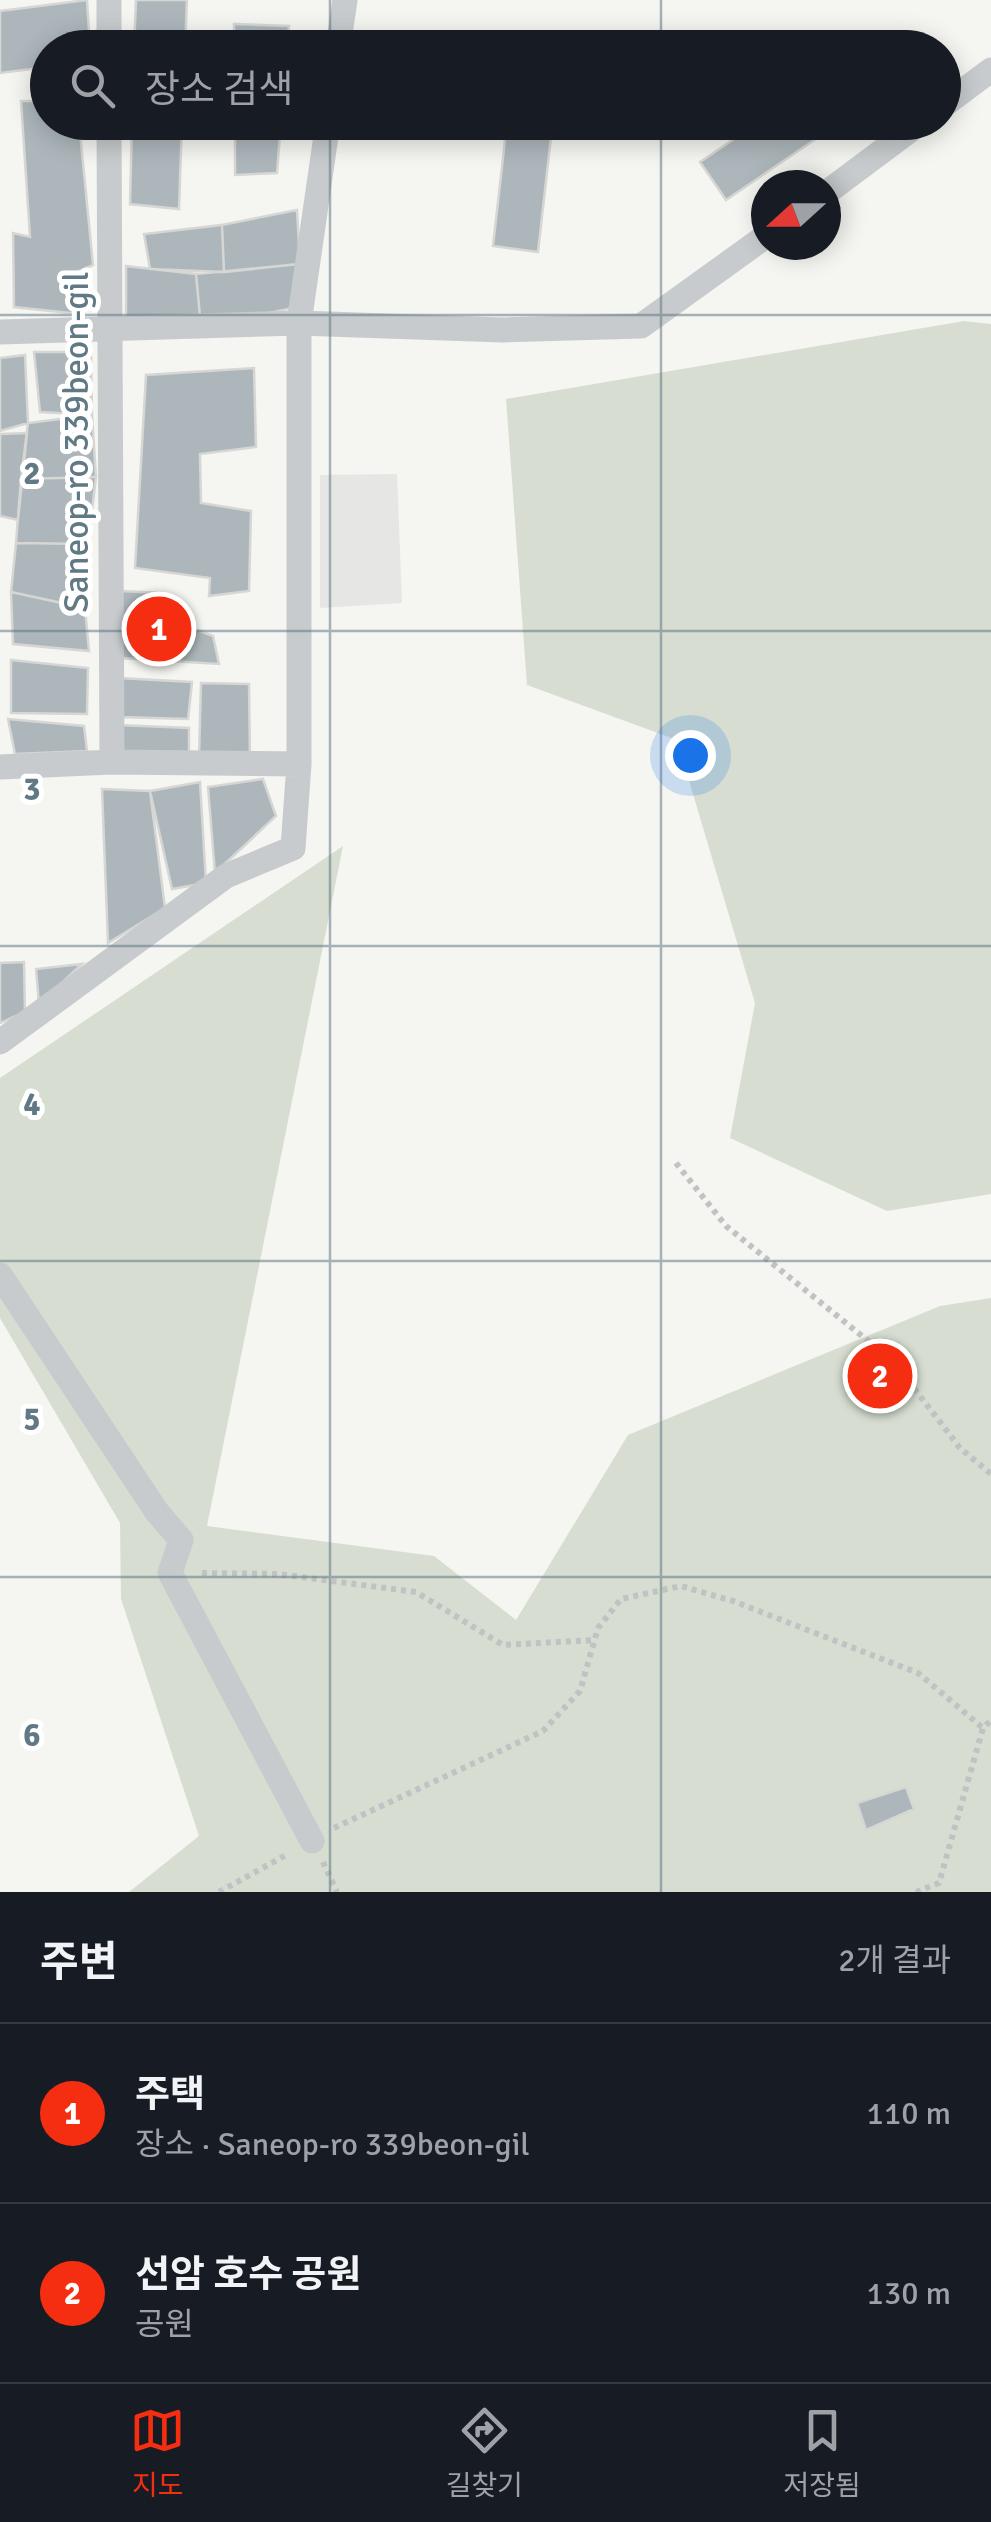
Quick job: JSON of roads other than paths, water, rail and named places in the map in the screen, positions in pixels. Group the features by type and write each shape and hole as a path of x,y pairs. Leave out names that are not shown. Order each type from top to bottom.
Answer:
{"street":[{"path":"109,0 109,30"},
{"path":"341,30 345,0"},
{"path":"961,92 991,70"},
{"name":"Saneop-ro 339beon-gil","path":"109,140 112,762"},
{"path":"0,1042 226,876 293,848 299,764 300,323 325,140"},
{"path":"841,182 897,140"},
{"path":"0,332 300,323 503,330 641,326 751,247"},
{"path":"0,767 112,762 299,764"},
{"path":"0,1275 157,1512 181,1540 170,1573 312,1841"}],"place":[{"name":"주택","path":"159,629"},
{"name":"선암 호수 공원","path":"880,1376"}]}
